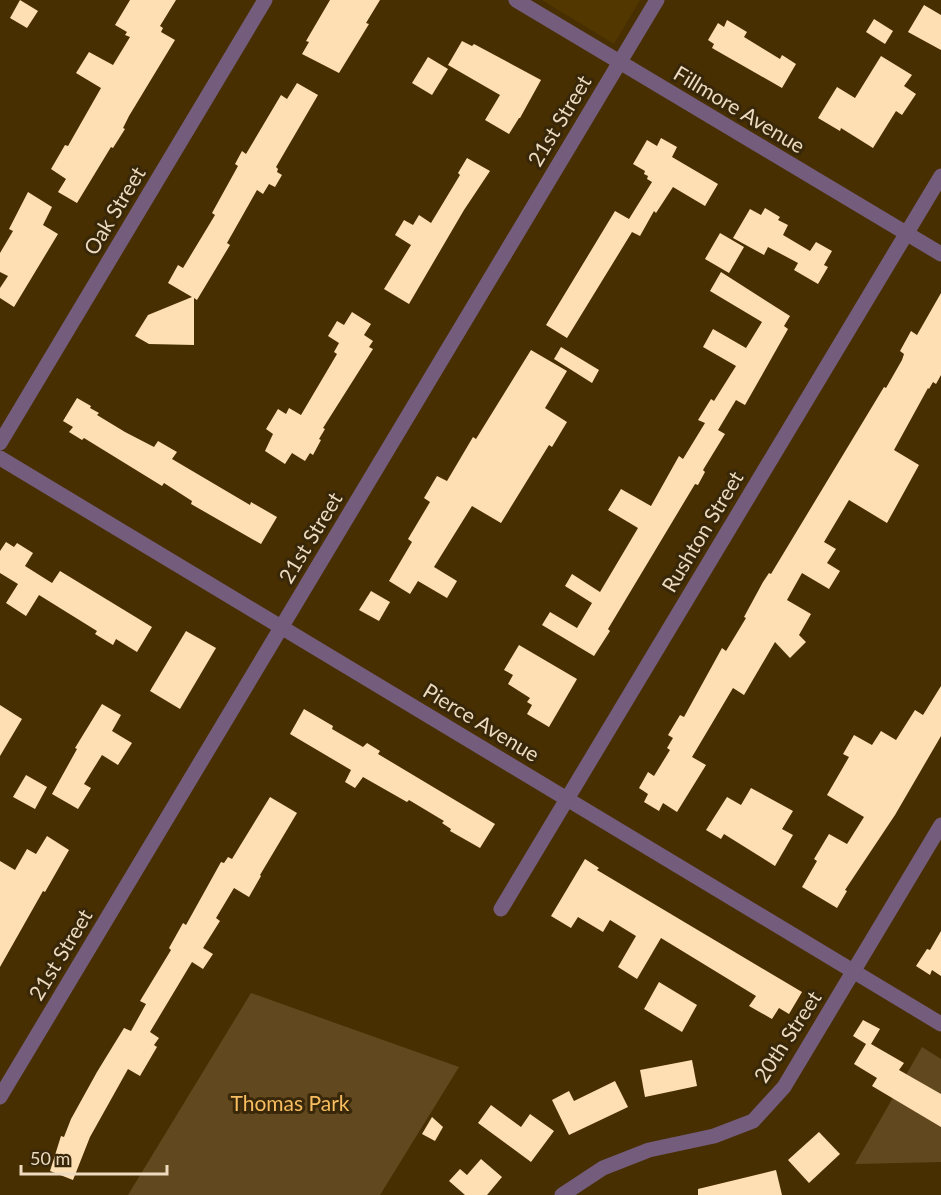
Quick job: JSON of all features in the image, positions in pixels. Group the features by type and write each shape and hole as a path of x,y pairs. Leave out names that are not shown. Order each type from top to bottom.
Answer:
{"street":[{"name":"Oak Street","path":"0,443 266,0"},
{"name":"Fillmore Avenue","path":"516,0 941,254"},
{"name":"21st Street","path":"0,1097 657,0"},
{"name":"Rushton Street","path":"501,909 941,176"},
{"name":"Pierce Avenue","path":"0,458 941,1024"},
{"name":"20th Street","path":"562,1195 603,1168 649,1150 714,1136 753,1121 784,1087 941,825"}],"shaded area":[{"path":"542,0 640,0 614,44"}],"green space":[{"name":"Thomas Park","path":"251,993 459,1067 380,1195 128,1195"},
{"path":"922,1047 941,1059 941,1162 855,1164"}],"building":[{"path":"20,0 38,11 27,28 10,18"},
{"path":"130,0 176,0 160,26 163,28 161,32 175,40 129,116 123,128 125,129 113,148 111,147 77,203 58,192 66,179 51,169 65,145 68,146 101,88 76,73 89,52 113,65 130,37 125,35 127,32 115,25"},
{"path":"330,0 380,0 366,23 369,24 339,73 302,54 309,42 306,41"},
{"path":"924,5 941,15 941,50 908,32"},
{"path":"874,19 893,31 885,44 866,32"},
{"path":"727,20 747,32 744,37 780,59 782,55 796,64 782,88 712,48 714,44 708,40 718,23 724,27"},
{"path":"462,41 472,46 474,44 541,80 509,134 485,120 500,95 448,65"},
{"path":"881,56 912,75 904,86 916,94 902,115 896,111 873,148 841,128 840,131 818,118 837,87 855,98"},
{"path":"428,57 448,69 432,95 412,83"},
{"path":"297,83 318,95 276,167 277,172 282,175 275,187 269,184 263,194 257,190 227,243 230,245 197,300 194,298 194,345 149,344 135,336 148,315 192,297 168,283 178,265 183,268 215,215 212,213 238,166 235,164 242,151 246,154 281,95 287,99"},
{"path":"661,138 677,147 672,157 718,184 705,206 673,187 656,213 654,211 640,236 632,232 567,338 546,325 615,211 629,219 652,182 647,179 645,171 633,164 647,140 657,146"},
{"path":"467,158 490,171 464,210 409,304 384,289 411,245 395,235 404,220 413,225 419,215 431,223 460,175 458,173"},
{"path":"28,192 52,207 43,225 58,234 14,307 0,298 0,288 8,276 0,272 0,253 13,231 9,229"},
{"path":"765,208 780,217 778,220 788,225 783,235 810,251 816,242 832,251 824,265 828,267 818,284 794,270 798,263 768,247 764,255 733,238 750,209 761,215"},
{"path":"720,233 744,247 729,273 705,259"},
{"path":"721,272 790,316 784,326 788,329 745,405 736,400 718,430 725,434 703,470 705,472 698,485 695,484 594,656 542,625 550,612 577,628 592,603 565,586 572,574 600,592 638,528 608,510 621,489 651,506 679,456 683,459 705,423 698,420 711,399 714,401 736,366 703,347 713,329 746,348 762,322 710,291"},
{"path":"941,293 941,375 936,384 933,382 928,388 894,450 919,465 887,523 849,500 824,542 836,549 827,563 840,571 829,589 802,573 787,600 811,614 799,635 806,642 790,658 775,642 744,695 733,688 692,757 706,765 677,812 663,803 659,811 644,802 648,794 639,788 648,772 654,776 670,750 667,748 673,738 668,735 680,715 684,717 722,648 726,651 746,618 744,617 763,582 769,573 771,574 884,387 886,388 902,360 904,354 900,351 911,331 917,335"},
{"path":"352,312 371,324 364,335 373,341 369,347 373,349 323,428 325,429 319,439 321,440 313,455 310,453 305,461 292,453 285,464 265,451 273,434 266,429 278,409 286,414 289,408 301,415 337,354 334,352 339,343 328,336 337,321 344,325"},
{"path":"561,347 599,370 592,383 554,359"},
{"path":"531,350 567,371 545,408 567,422 552,447 549,445 501,523 472,506 434,567 457,581 447,598 418,581 410,594 389,581 412,542 408,539 430,502 424,498 437,476 447,481 473,437 476,439"},
{"path":"77,398 91,406 90,408 99,413 97,415 125,432 154,447 158,441 177,452 172,459 250,505 251,502 277,517 261,544 191,504 192,501 164,483 162,486 84,438 82,440 69,432 73,427 63,421"},
{"path":"6,542 14,547 17,543 33,553 25,566 52,583 60,571 152,627 137,652 116,639 113,645 95,634 97,631 39,595 26,616 6,603 18,584 0,573 0,551"},
{"path":"371,591 390,602 379,621 359,610"},
{"path":"186,631 216,648 180,709 150,691"},
{"path":"519,645 577,679 549,727 527,714 532,705 527,702 530,698 508,684 513,675 504,670"},
{"path":"941,686 941,736 895,815 845,890 847,891 837,908 802,887 817,861 814,859 829,834 847,844 864,817 827,795 849,757 843,754 854,735 872,745 881,731 896,740 915,710 923,715"},
{"path":"102,704 121,715 112,731 132,743 118,765 102,755 84,784 91,788 78,809 52,794 77,749 75,748"},
{"path":"0,705 22,719 0,756"},
{"path":"304,709 363,747 367,743 380,751 378,754 495,824 480,848 450,831 451,829 442,823 444,821 363,777 355,788 345,782 351,770 290,734"},
{"path":"26,775 47,787 35,809 13,797"},
{"path":"751,788 793,811 782,829 793,835 775,866 724,834 721,839 706,830 727,797 741,805"},
{"path":"270,797 297,813 249,897 234,888 216,918 220,921 203,948 213,954 203,969 192,962 150,1032 159,1038 154,1045 157,1047 140,1076 128,1069 90,1137 73,1180 50,1171 61,1136 64,1137 71,1119 124,1028 131,1031 146,1004 140,1001 171,950 169,948 183,923 186,925 221,862 224,863 228,857 232,859"},
{"path":"47,836 69,850 0,967 0,861 15,870 27,849 36,854"},
{"path":"585,859 599,868 597,870 802,992 789,1014 779,1008 772,1019 749,1006 756,996 661,938 637,979 618,967 636,936 610,920 603,932 578,917 571,928 551,916"},
{"path":"941,931 941,976 932,970 930,975 916,966 927,949 930,950"},
{"path":"659,982 697,1005 682,1032 644,1009"},
{"path":"863,1020 880,1029 871,1044 904,1063 899,1070 941,1094 941,1127 872,1086 877,1078 854,1064 866,1044 853,1036"},
{"path":"692,1060 697,1086 645,1097 640,1070"},
{"path":"615,1081 628,1107 569,1135 552,1100 569,1091 574,1101"},
{"path":"491,1105 521,1127 530,1114 554,1131 531,1162 478,1123"},
{"path":"432,1117 443,1127 435,1141 422,1134"},
{"path":"819,1132 840,1154 809,1183 788,1160"},
{"path":"481,1159 502,1177 487,1195 465,1195 449,1181 460,1169 467,1175"},
{"path":"776,1170 782,1195 698,1195 698,1189"}]}
